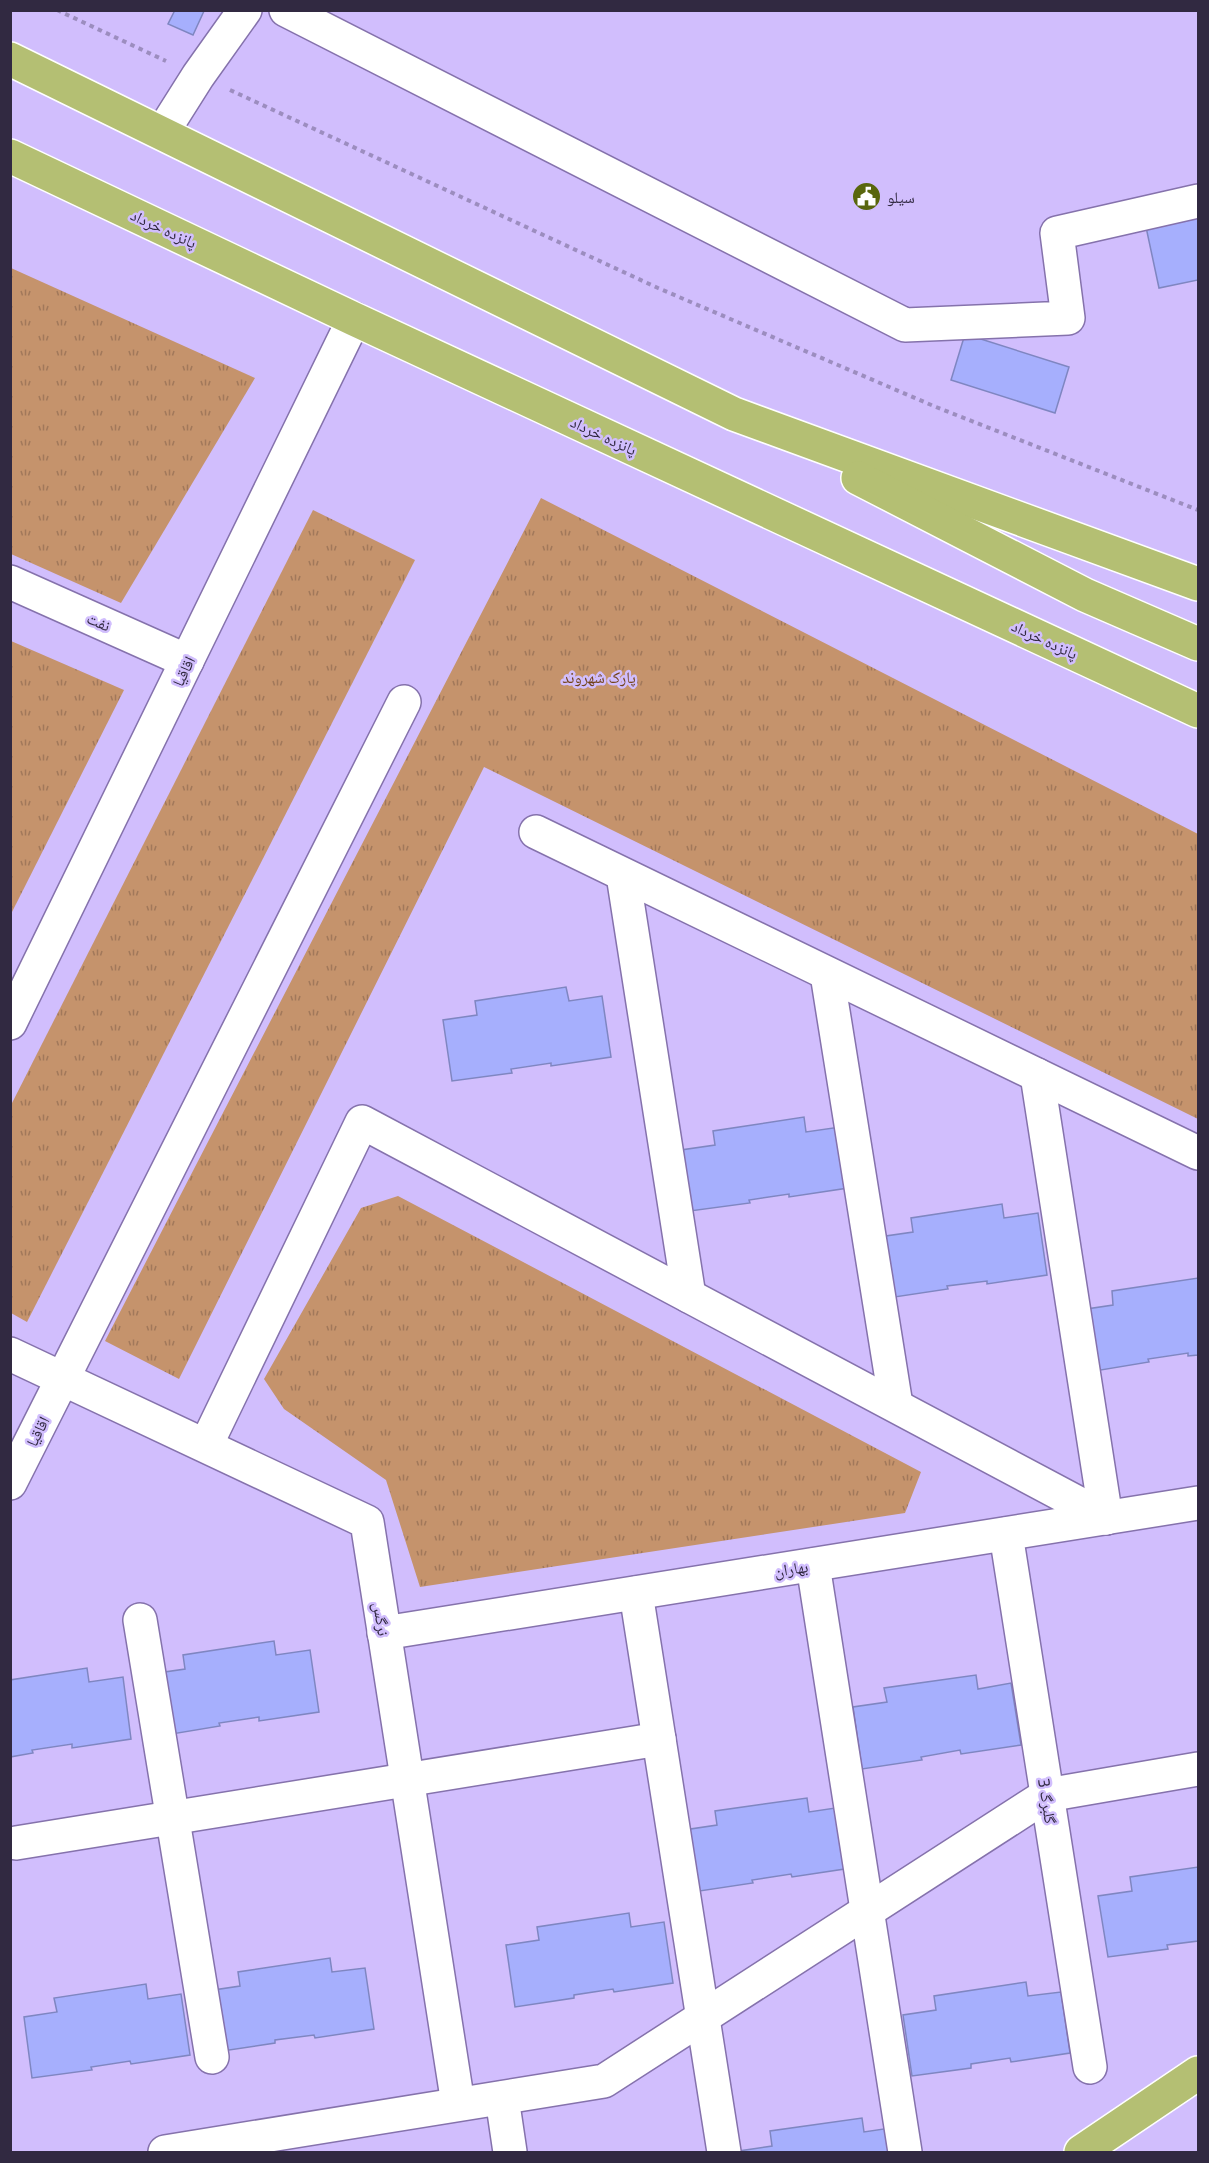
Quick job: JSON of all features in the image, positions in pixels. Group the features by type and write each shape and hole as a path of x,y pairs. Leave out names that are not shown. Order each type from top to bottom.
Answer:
{"main road":[{"path":"10,59 734,414 1085,595 1198,644"},
{"name":"پانزده خرداد","path":"10,156 354,319 1198,711"},
{"path":"734,414 1198,584"},
{"path":"1150,566 1198,567"},
{"path":"1081,2152 1198,2073"}],"street":[{"path":"162,133 198,76 245,10"},
{"path":"286,10 905,325 1068,318 1057,233 1198,201"},
{"name":"اقاقیا","path":"10,1023 354,319"},
{"name":"نفت","path":"10,582 188,661"},
{"name":"اقاقیا","path":"10,1483 404,702"},
{"path":"536,832 1198,1153"},
{"path":"623,875 689,1296"},
{"path":"827,974 896,1405"},
{"path":"1037,1075 1106,1518"},
{"path":"206,1445 362,1122 1106,1518"},
{"name":"نرگس","path":"10,1354 367,1522 458,2104"},
{"name":"بهاران","path":"384,1633 1198,1503"},
{"name":"گلبرگ 3","path":"1006,1534 1090,2067"},
{"path":"813,1565 905,2152"},
{"path":"636,1593 724,2152"},
{"path":"140,1620 212,2057"},
{"path":"16,1843 659,1739"},
{"path":"165,2152 604,2081 1047,1795 1198,1769"},
{"path":"502,2098 510,2152"}],"path":[{"path":"57,10 658,288 936,407 1198,510"}],"green space":[{"path":"11,268 255,378 121,603 11,554"},
{"name":"پارک شهروند","path":"541,498 1198,834 1198,1119 484,767 179,1379 105,1341"},
{"path":"313,510 415,560 27,1322 11,1313 11,1105"},
{"path":"11,641 124,690 11,914"},
{"path":"398,1196 921,1472 905,1513 420,1587 386,1480 284,1409 264,1379 361,1208"}],"building":[{"path":"175,10 204,11 193,35 168,24"},
{"path":"1198,216 1198,280 1159,288 1146,227"},
{"path":"965,334 1069,367 1055,413 951,380"},
{"path":"566,987 569,1001 602,996 611,1057 511,1069 512,1073 452,1081 443,1020 477,1015 475,1001"},
{"path":"804,1117 806,1132 840,1127 848,1188 789,1197 789,1194 749,1200 750,1203 690,1211 681,1150 715,1145 713,1131"},
{"path":"1002,1204 1004,1218 1038,1213 1047,1275 987,1284 987,1281 947,1286 948,1289 888,1298 879,1237 913,1232 911,1218"},
{"path":"1198,1278 1198,1355 1188,1356 1188,1353 1148,1359 1149,1362 1089,1372 1080,1310 1113,1305 1112,1291"},
{"path":"274,1641 276,1655 310,1650 319,1712 259,1721 259,1717 219,1723 220,1726 160,1736 151,1674 185,1669 183,1655"},
{"path":"87,1668 89,1682 123,1677 131,1739 72,1748 72,1744 32,1750 33,1753 10,1757 10,1680"},
{"path":"976,1675 978,1689 1011,1683 1021,1745 961,1754 960,1750 921,1757 922,1760 862,1769 853,1707 887,1702 884,1688"},
{"path":"807,1798 809,1812 842,1807 851,1868 792,1877 791,1874 752,1880 753,1883 693,1892 684,1830 717,1825 715,1811"},
{"path":"1198,1867 1198,1941 1167,1945 1168,1949 1108,1957 1098,1896 1132,1891 1130,1877"},
{"path":"629,1913 631,1927 664,1922 673,1983 614,1992 613,1989 574,1995 574,1998 515,2007 506,1945 539,1940 537,1927"},
{"path":"330,1958 332,1972 365,1968 374,2029 315,2038 314,2035 275,2040 275,2043 216,2052 207,1991 240,1986 238,1972"},
{"path":"1026,1982 1028,1996 1061,1992 1070,2053 1011,2062 1010,2058 971,2064 971,2068 912,2076 903,2015 936,2010 934,1996"},
{"path":"146,1984 148,1999 181,1994 190,2055 131,2064 130,2061 91,2067 92,2070 32,2078 24,2017 57,2012 54,1998"},
{"path":"862,2118 864,2132 897,2127 901,2152 739,2152 772,2146 770,2131"}],"place":[{"name":"سیلو","path":"866,196"}]}
